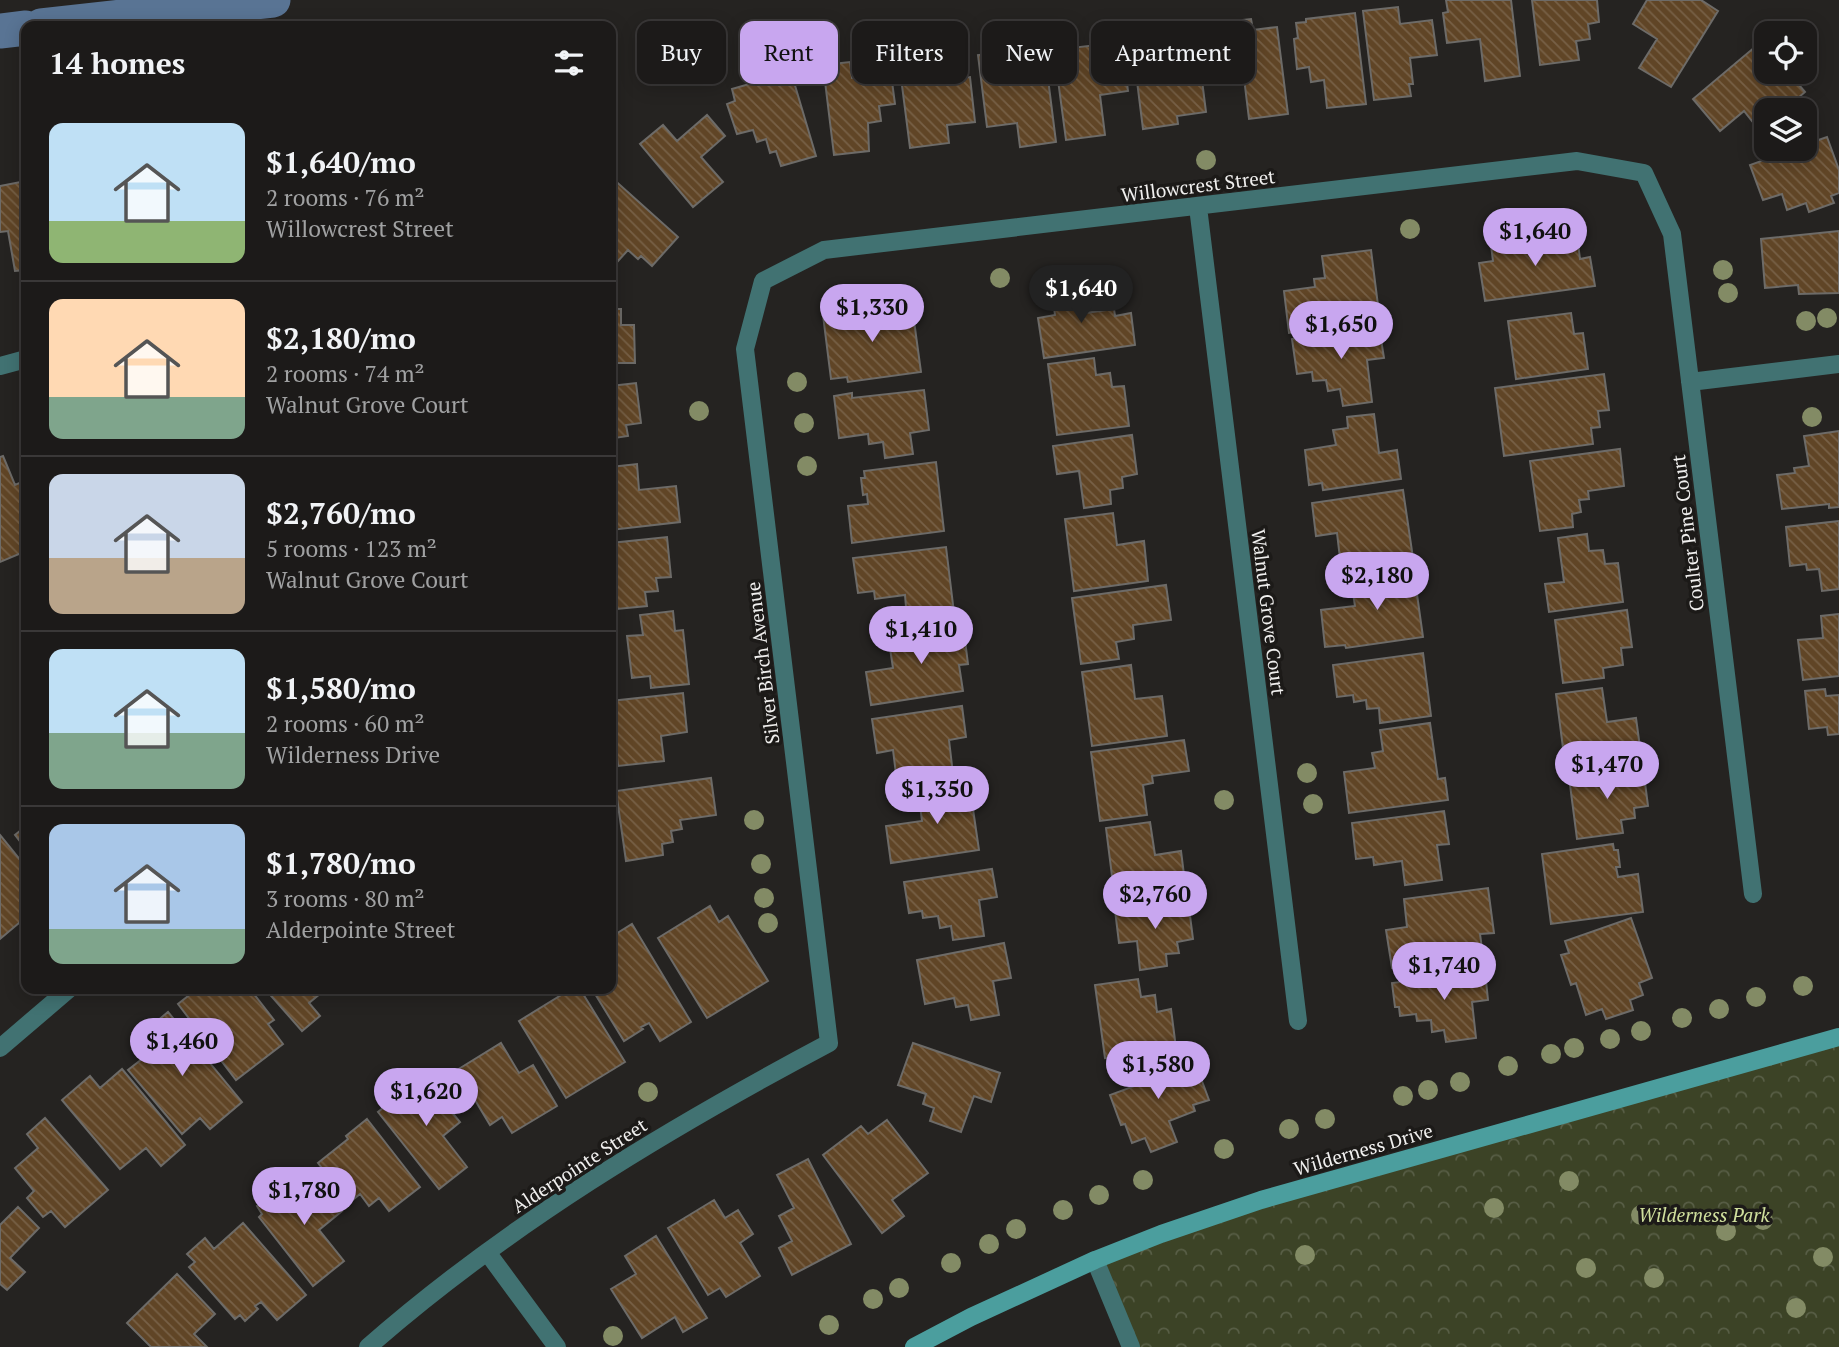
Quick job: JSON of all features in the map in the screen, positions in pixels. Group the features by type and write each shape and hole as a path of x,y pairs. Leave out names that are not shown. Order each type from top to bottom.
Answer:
{"street":[{"name":"Willowcrest Street","path":"763,281 824,250 1577,161 1644,173"},
{"name":"Coulter Pine Court","path":"1644,173 1672,234 1753,894"},
{"name":"Walnut Grove Court","path":"1198,207 1298,1021"},
{"name":"Silver Birch Avenue","path":"763,281 745,349 829,1043"},
{"path":"0,366 21,360"},
{"path":"1690,382 1839,364"},
{"path":"0,1048 63,994"},
{"name":"Wilderness Drive","path":"914,1347 971,1317 1095,1260 1261,1200 1839,1037"},
{"name":"Alderpointe Street","path":"368,1347 487,1252 618,1163 722,1100 829,1043"},
{"path":"487,1252 557,1347"},
{"path":"1095,1260 1131,1347"}],"green space":[{"name":"Wilderness Park","path":"1839,1037 1839,1347 1131,1347 1095,1260 1161,1234"}],"building":[{"path":"1446,0 1511,0 1520,76 1485,81 1480,39 1447,43 1443,13 1448,12"},
{"path":"1532,0 1597,0 1599,22 1588,24 1590,39 1576,41 1579,60 1540,65"},
{"path":"1647,0 1701,0 1718,11 1671,87 1639,68 1657,39 1633,24"},
{"path":"1398,7 1400,24 1432,20 1437,55 1410,58 1413,84 1409,84 1411,96 1374,100 1363,11"},
{"path":"1355,13 1366,104 1327,108 1324,80 1311,82 1309,67 1297,69 1294,39 1298,38 1296,23 1306,22 1306,19"},
{"path":"1277,27 1288,114 1249,119 1245,84 1255,84 1255,30"},
{"path":"1091,46 1091,84 1127,84 1128,91 1100,95 1105,135 1066,140 1059,84 1077,84 1077,47"},
{"path":"1754,48 1754,84 1798,84 1805,92 1798,98 1754,98 1754,119 1752,121 1744,111 1720,131 1693,99"},
{"path":"978,55 982,55 982,84 1049,84 1056,142 1020,147 1017,123 987,127"},
{"path":"850,62 852,84 892,84 895,104 879,106 881,121 868,123 869,151 834,155 825,84 838,84 838,63"},
{"path":"970,77 975,122 947,125 949,143 910,148 902,84 968,84"},
{"path":"749,84 795,84 816,156 781,166 776,151 770,153 766,139 757,142 753,130 737,134 727,104 735,101 732,89"},
{"path":"1137,84 1202,84 1206,112 1177,116 1178,124 1143,129"},
{"path":"707,115 725,136 701,157 723,182 693,207 640,144 663,125 677,141"},
{"path":"1827,137 1839,170 1839,193 1831,196 1834,203 1809,212 1806,203 1787,210 1782,194 1763,200 1750,165 1761,161 1817,161 1817,140"},
{"path":"616,181 678,237 652,266 641,256 638,259 628,250 618,261"},
{"path":"21,182 21,270 15,271 8,231 0,232 0,186"},
{"path":"1839,231 1839,293 1799,294 1798,285 1765,288 1761,239"},
{"path":"1567,234 1568,245 1578,243 1580,259 1590,257 1595,286 1485,301 1479,263 1493,261 1491,245"},
{"path":"1371,250 1380,321 1289,333 1284,291 1315,287 1314,279 1325,278 1322,256"},
{"path":"1080,279 1085,313 1114,309 1115,316 1131,313 1135,345 1044,358 1038,318 1055,315 1051,283"},
{"path":"912,306 921,372 848,382 847,377 831,379 823,315"},
{"path":"616,309 621,309 621,325 634,325 635,363 616,363"},
{"path":"1571,313 1574,334 1583,333 1588,369 1516,379 1508,321"},
{"path":"1379,327 1384,358 1367,360 1372,402 1343,406 1340,389 1328,391 1326,380 1313,381 1312,372 1297,374 1292,339"},
{"path":"1094,358 1096,375 1110,373 1112,387 1124,386 1129,426 1057,435 1048,364"},
{"path":"1604,374 1609,410 1598,411 1600,427 1591,428 1593,444 1504,456 1495,388"},
{"path":"636,383 641,423 626,425 628,436 616,438 616,385"},
{"path":"924,390 929,430 910,433 913,454 885,458 883,442 869,444 868,434 839,438 834,396 852,393 852,398"},
{"path":"1374,414 1379,453 1397,450 1401,479 1323,490 1322,483 1309,485 1305,450 1336,445 1333,430 1348,428 1347,417"},
{"path":"1839,431 1839,507 1829,508 1829,504 1782,509 1777,475 1795,473 1794,468 1809,466 1804,436"},
{"path":"1132,435 1137,474 1122,477 1123,488 1110,490 1111,504 1084,508 1079,471 1057,474 1053,446"},
{"path":"1620,449 1624,486 1588,491 1589,499 1579,500 1581,512 1572,514 1573,527 1540,531 1530,461"},
{"path":"3,456 15,485 21,482 21,553 0,562 0,457"},
{"path":"936,462 944,531 852,543 848,506 868,504 867,494 863,495 861,478 865,478 864,471"},
{"path":"637,464 639,490 676,486 680,522 616,529 616,466"},
{"path":"1403,490 1413,558 1341,567 1337,533 1316,536 1312,503"},
{"path":"1113,513 1117,545 1144,541 1148,581 1074,591 1065,519"},
{"path":"1839,521 1839,589 1822,591 1819,569 1807,570 1806,564 1790,566 1786,527"},
{"path":"1587,534 1589,551 1603,550 1605,564 1618,563 1623,602 1549,612 1545,584 1564,582 1558,538"},
{"path":"667,537 671,577 656,578 658,591 645,592 647,606 617,609 616,542"},
{"path":"946,547 954,613 907,619 905,595 875,599 874,591 858,593 853,558"},
{"path":"1413,566 1423,637 1346,648 1345,645 1325,647 1321,610 1355,606 1353,593 1365,591 1363,573"},
{"path":"1166,585 1171,620 1133,625 1134,639 1116,642 1119,659 1081,664 1072,598"},
{"path":"1627,610 1632,647 1621,648 1623,665 1603,668 1604,678 1563,683 1555,620"},
{"path":"673,611 675,631 683,630 689,684 651,688 650,676 632,678 627,636 643,635 640,615"},
{"path":"1839,614 1839,676 1803,680 1798,640 1823,638 1821,616"},
{"path":"963,624 968,664 959,665 963,691 871,705 866,672 893,668 888,635"},
{"path":"1423,653 1431,716 1380,723 1379,708 1367,709 1366,700 1354,702 1353,695 1337,697 1333,665"},
{"path":"1131,665 1135,699 1162,696 1167,736 1092,746 1082,672"},
{"path":"1602,688 1607,722 1636,718 1642,762 1566,771 1556,694"},
{"path":"1825,689 1826,696 1839,695 1839,734 1828,735 1827,727 1809,729 1805,691"},
{"path":"683,693 687,732 661,736 664,761 618,766 616,700"},
{"path":"962,706 966,737 949,740 953,774 897,782 893,750 877,753 872,719"},
{"path":"1430,723 1438,779 1445,778 1448,800 1349,813 1344,772 1375,768 1372,753 1383,751 1380,730"},
{"path":"1184,740 1189,771 1152,776 1153,783 1143,785 1147,815 1100,821 1091,752"},
{"path":"1643,767 1648,806 1634,808 1635,818 1621,820 1623,833 1577,839 1569,777"},
{"path":"711,778 716,815 680,820 682,829 671,831 673,842 662,844 663,855 626,861 616,791"},
{"path":"969,782 979,850 891,863 886,826 922,821 918,789"},
{"path":"1444,811 1449,844 1437,845 1442,880 1405,885 1402,861 1374,865 1373,857 1356,859 1352,823"},
{"path":"1150,822 1155,855 1181,851 1186,891 1115,900 1106,828"},
{"path":"21,830 21,843 15,835"},
{"path":"0,835 21,861 21,921 0,939"},
{"path":"1613,844 1614,850 1618,850 1618,877 1638,874 1643,912 1551,924 1542,854"},
{"path":"992,869 997,897 979,900 984,936 953,940 951,926 940,928 938,916 923,918 922,911 909,913 904,882"},
{"path":"1488,888 1494,933 1480,934 1483,956 1392,968 1386,930 1407,927 1404,899"},
{"path":"1188,900 1193,939 1177,942 1179,953 1166,954 1167,966 1140,970 1137,941 1119,943 1115,910"},
{"path":"710,906 719,922 728,916 768,981 707,1018 658,938"},
{"path":"1631,918 1652,978 1639,983 1643,995 1630,1000 1633,1010 1606,1019 1602,1009 1586,1015 1576,983 1571,985 1561,955 1569,953 1565,941"},
{"path":"632,924 691,1022 660,1041 649,1023 624,1041 595,994 616,994 616,934"},
{"path":"1004,943 1011,978 993,981 999,1015 971,1020 968,1005 956,1007 954,998 925,1004 917,960"},
{"path":"1485,971 1488,1000 1472,1002 1476,1038 1446,1042 1444,1030 1432,1032 1431,1020 1417,1021 1416,1014 1400,1016 1399,1007 1395,1007 1392,983"},
{"path":"1138,979 1141,997 1155,995 1157,1012 1171,1009 1176,1048 1105,1058 1095,985"},
{"path":"191,994 254,994 274,1020 268,1024 283,1044 236,1080 178,1004"},
{"path":"269,994 320,994 309,1003 320,1016 302,1031"},
{"path":"563,994 583,994 625,1062 566,1098 519,1021"},
{"path":"168,1012 242,1102 210,1129 200,1118 182,1134 128,1070 142,1059 140,1056 149,1047 139,1036"},
{"path":"501,1043 519,1073 533,1065 557,1106 512,1133 502,1117 490,1125 457,1070"},
{"path":"913,1043 1000,1073 991,1102 974,1096 961,1132 930,1121 934,1108 923,1104 926,1094 898,1085"},
{"path":"1164,1054 1171,1074 1196,1065 1209,1100 1193,1105 1195,1111 1169,1121 1177,1142 1151,1152 1145,1138 1132,1143 1125,1124 1121,1125 1110,1095 1140,1084 1134,1065"},
{"path":"122,1069 185,1145 161,1166 146,1148 120,1169 62,1100 90,1076 100,1088"},
{"path":"430,1070 452,1099 446,1105 460,1122 443,1136 467,1167 439,1189 378,1112"},
{"path":"45,1118 108,1190 65,1227 51,1211 43,1217 27,1198 34,1191 15,1168 38,1148 27,1134"},
{"path":"367,1119 420,1187 389,1211 379,1198 369,1206 360,1194 349,1203 318,1163 348,1139 346,1136"},
{"path":"887,1120 928,1173 892,1200 904,1216 882,1233 823,1155 861,1126 868,1134"},
{"path":"808,1159 851,1244 792,1275 779,1248 792,1241 779,1216 794,1208 777,1175"},
{"path":"311,1172 342,1211 319,1230 344,1261 313,1286 259,1217 262,1214 257,1206 268,1198 271,1203"},
{"path":"714,1200 725,1218 738,1210 753,1234 740,1243 760,1276 726,1297 720,1288 708,1295 668,1228"},
{"path":"18,1207 39,1228 10,1258 25,1272 7,1290 0,1284 0,1225"},
{"path":"243,1223 306,1295 277,1320 261,1302 255,1306 258,1309 245,1321 240,1315 235,1319 189,1267 195,1262 187,1254 205,1238 214,1249"},
{"path":"656,1236 707,1318 683,1332 675,1317 642,1338 611,1289 636,1274 625,1256"},
{"path":"177,1274 215,1314 194,1334 207,1347 151,1347 127,1323"}],"waterway":[{"path":"86,21 273,0"},
{"path":"0,31 21,29"}]}
